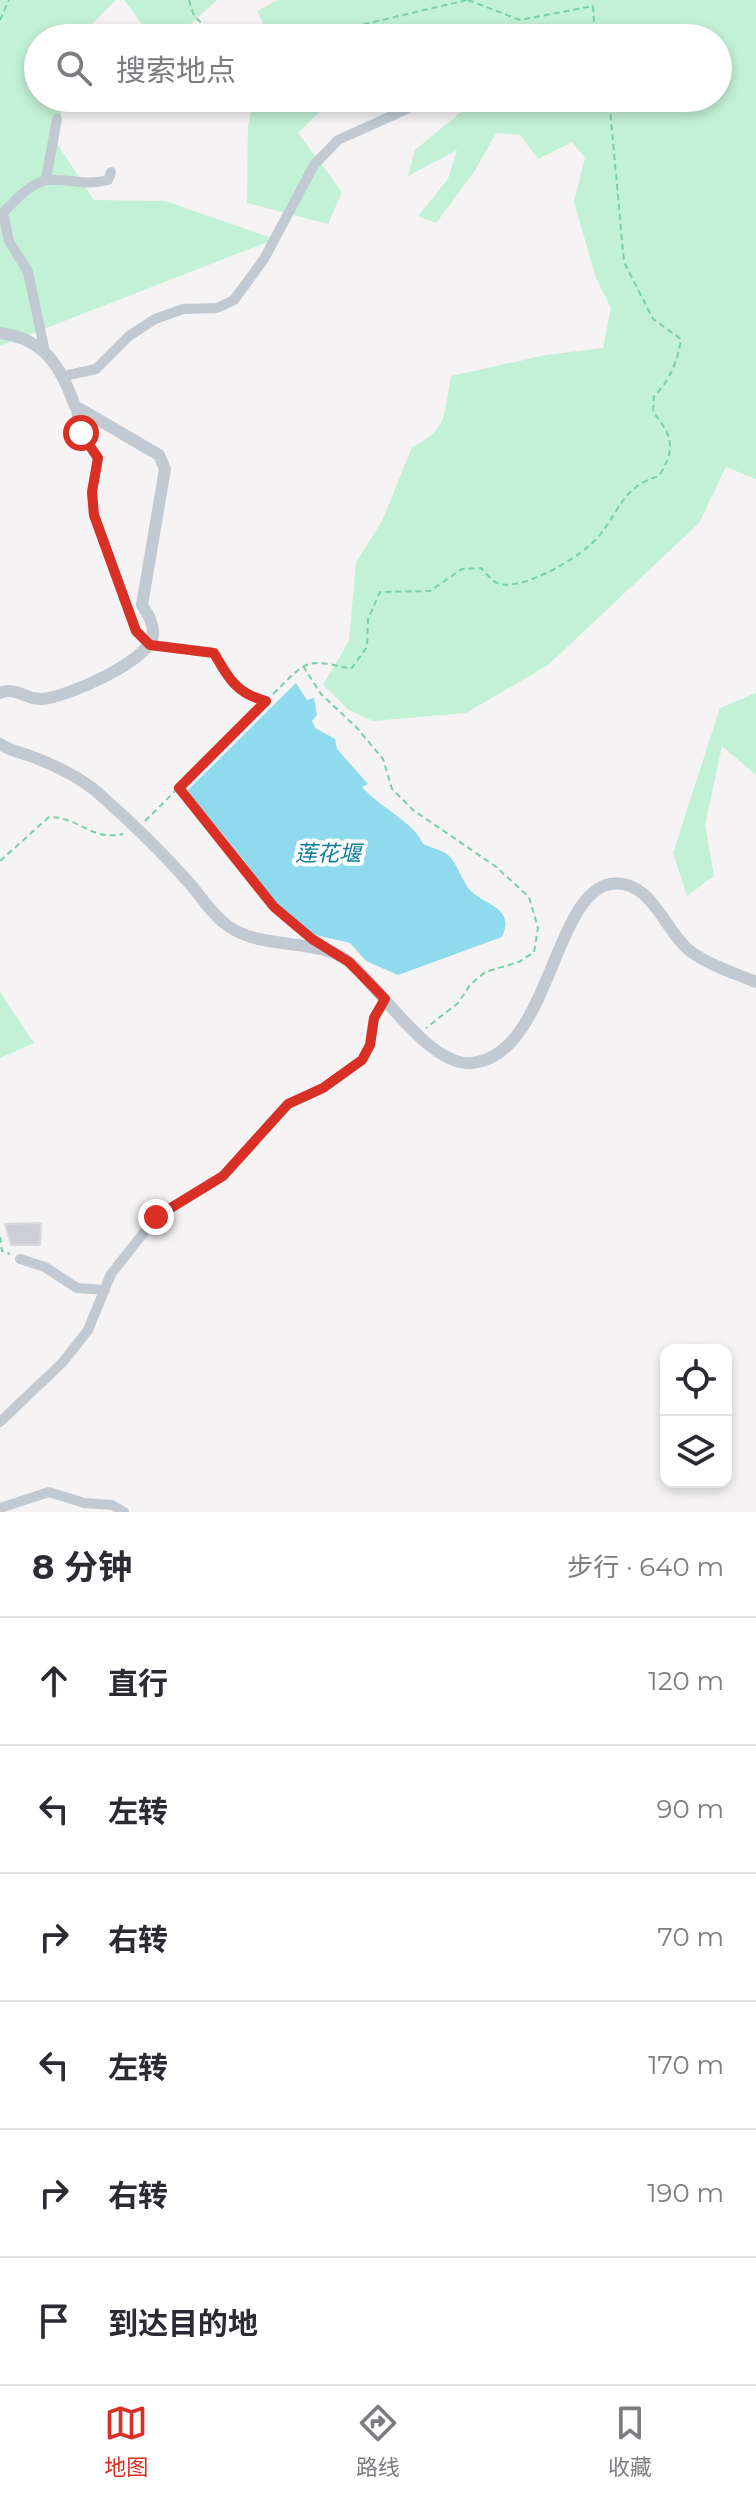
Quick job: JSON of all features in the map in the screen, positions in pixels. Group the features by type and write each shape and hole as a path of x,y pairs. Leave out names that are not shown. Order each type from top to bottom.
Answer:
{"street":[{"path":"64,376 96,369 129,336 155,319 183,309 217,308 234,300 264,259 314,165 338,140 400,112"},
{"path":"46,179 57,119"},
{"path":"45,352 28,272 9,241 3,213 18,198 46,179 92,185 108,180 111,172"},
{"path":"0,333 51,355 64,376 81,433 98,458 92,492 94,515 136,631 150,645 214,653 229,679 243,695 266,701"},
{"path":"0,693 16,690 41,699 71,692 103,680 150,645 152,625 142,605 165,469 159,455 75,406"},
{"path":"0,744 61,768 96,791 230,928 262,941 329,951 349,962 441,1055 457,1063 494,1057 512,1043 579,909 595,890 612,884 641,893 654,904 690,951 756,982"},
{"path":"0,1422 63,1362 88,1330 111,1274 156,1217 223,1176 288,1104 323,1088 362,1060 370,1045 374,1018 385,999"},
{"path":"20,1259 45,1267 77,1288 105,1290"},
{"path":"0,1508 49,1492 84,1503 112,1505 124,1512"}],"path":[{"path":"0,20 9,0"},
{"path":"189,0 194,16 202,24"},
{"path":"365,24 467,0 520,20 593,6 594,24"},
{"path":"0,861 49,817 68,818 100,837 136,830 302,665 318,661 351,669 367,647 368,619 380,592 430,591 462,569 481,568 493,581 502,585 534,577 576,558 599,536 616,508 638,482 659,476 670,458 669,430 653,412 654,396 678,360 681,339 653,319 624,262 610,112"},
{"path":"302,665 321,694 357,728 383,759 392,789 413,810 495,866 529,897 538,928 534,952 519,962 485,972 470,985 452,1010 419,1033"},
{"path":"179,788 274,907 312,939"},
{"path":"0,1237 1,1251 20,1259"}],"green space":[{"path":"0,0 116,0 92,24 24,24 24,112 61,112 56,142 94,200 165,201 275,239 0,346"},
{"path":"124,0 217,0 190,24 142,24"},
{"path":"278,0 756,0 756,479 726,467 699,523 548,665 466,713 373,721 349,710 323,685 349,641 356,562 382,521 412,447 439,427 451,376 546,355 603,348 611,308 596,278 574,202 585,158 572,142 538,159 520,135 496,133 474,172 436,223 418,216 448,179 457,150 408,176 415,150 461,112 732,112 732,24 264,24 257,11"},
{"path":"251,112 320,112 298,133 342,192 328,224 247,203 248,127"},
{"path":"756,693 756,775 722,746 705,825 714,876 687,896 673,853 720,708"},
{"path":"0,992 34,1043 0,1058"}],"water":[{"name":"莲花堰","path":"296,683 307,700 314,698 317,715 312,721 315,728 335,739 337,749 368,784 362,787 412,829 423,844 447,854 471,891 502,914 505,927 502,937 398,975 366,961 350,943 311,934 269,898 245,861 187,791"}],"building":[{"path":"41,1223 40,1245 11,1245 5,1224"}],"route":[{"path":"81,433 98,458 92,492 94,515 136,631 150,645 214,653 229,679 243,695 266,701 179,788 274,907 312,939 349,962 385,999 374,1018 370,1045 362,1060 323,1088 288,1104 261,1139 223,1176 208,1188 175,1203 156,1217"}]}
